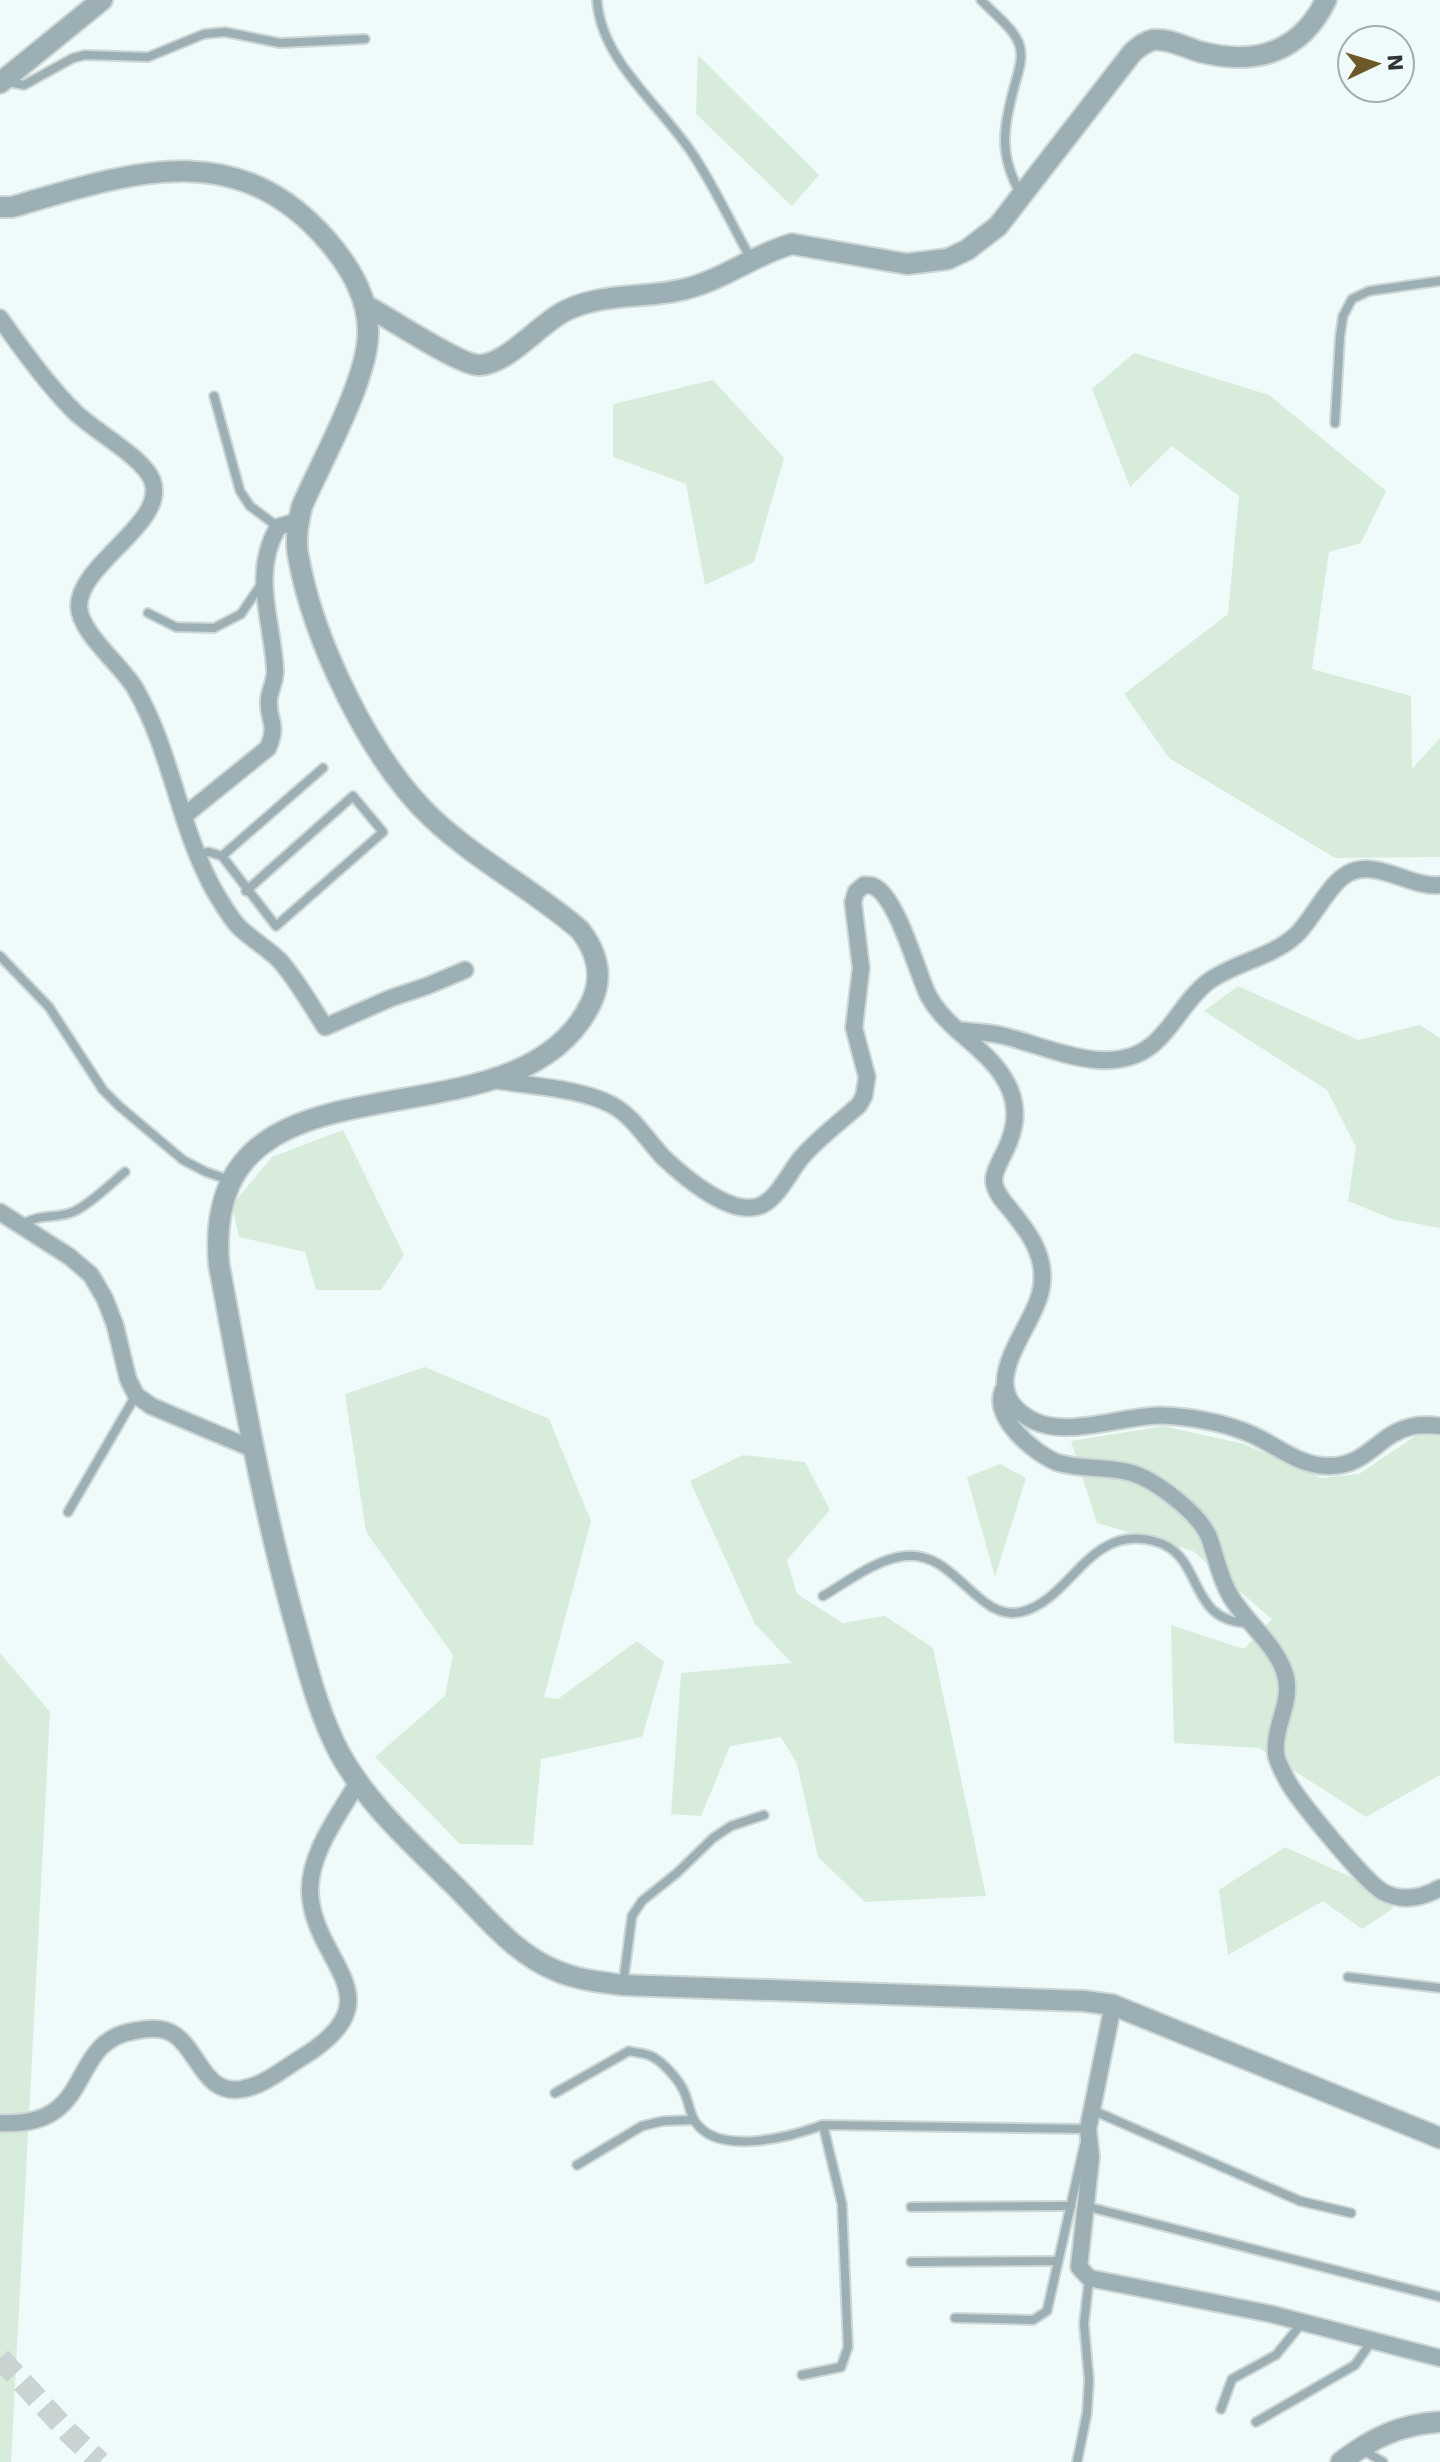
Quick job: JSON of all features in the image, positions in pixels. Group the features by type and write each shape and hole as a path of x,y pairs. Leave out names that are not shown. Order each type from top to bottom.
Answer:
{"street":[{"path":"2,82 102,0"},
{"path":"365,305 453,356 478,365 503,357 551,319 578,305 686,289 792,244 888,262 937,261 967,250 998,226 1142,44 1154,40 1167,41 1223,56 1244,58 1263,55 1285,48 1304,33 1318,17 1326,0"},
{"path":"0,207 12,207 113,177 137,173 185,171 231,177 275,196 312,224 342,260 365,305 368,333 355,389 298,521 298,554 316,621 369,738 411,795 451,834 580,930 597,961 599,978 595,996 577,1025 543,1055 494,1080 367,1106 277,1134 258,1146 242,1162 230,1180 222,1201 218,1255 272,1538 324,1718 358,1782 400,1830 505,1937 557,1972 623,1985 1084,2001 1113,2005 1440,2138"},
{"path":"0,318 75,412 131,455 152,478 155,494 149,510 84,585 79,606 86,626 135,687 153,722 197,855 216,893 238,925 279,959 325,1027 465,970"},
{"path":"184,816 268,748 275,732 269,697 275,670 263,582 268,544 278,527 298,521"},
{"path":"956,1030 998,1035 1078,1058 1103,1060 1128,1056 1151,1046 1208,982 1267,954 1295,936 1339,879 1350,872 1374,871 1440,885"},
{"path":"494,1080 586,1096 614,1106 637,1125 663,1156 690,1180 732,1205 746,1208 761,1205 773,1196 802,1157 859,1105 864,1096 867,1077 854,1028 861,968 853,902 856,892 864,885 875,887 884,896 911,946 930,997 956,1030 975,1045 1006,1080 1016,1110 1010,1141 996,1170 994,1183 999,1195 1035,1244 1042,1285 1037,1305 1019,1335 1007,1367 1001,1394 1006,1417 1044,1456 1060,1463 1138,1475 1174,1498 1199,1521 1209,1536 1223,1583 1283,1669 1288,1688 1286,1707 1278,1727 1276,1755 1288,1782 1363,1875 1382,1891 1402,1899 1426,1895 1440,1888"},
{"path":"0,1212 70,1257 91,1275 115,1325 128,1379 136,1395 151,1406 253,1449"},
{"path":"1005,1385 1011,1402 1020,1412 1046,1426 1061,1428 1143,1416 1196,1419 1250,1434 1315,1466 1348,1465 1408,1427 1440,1426"},
{"path":"0,2123 33,2122 54,2112 73,2095 93,2054 103,2042 131,2031 160,2030 175,2035 213,2082 227,2089 241,2090 256,2085 322,2045 337,2031 346,2013 347,1991 342,1972 313,1913 310,1891 312,1871 319,1851 358,1782"},
{"path":"1113,2005 1088,2129 1091,2157 1078,2206 1079,2267 1089,2278 1303,2323 1440,2358"},
{"path":"1341,2462 1359,2448 1401,2427 1440,2422"}],"lane":[{"path":"597,0 598,17 615,55 695,156 751,260"},
{"path":"981,0 1015,36 1021,48 1005,125 1004,150 1010,176 1022,197"},
{"path":"2,82 24,85 73,58 85,55 148,57 204,34 225,32 280,43 365,39"},
{"path":"1335,423 1340,336 1343,316 1352,299 1369,291 1440,281"},
{"path":"214,396 240,491 250,506 278,527"},
{"path":"148,613 176,627 214,628 241,614 263,582"},
{"path":"222,856 323,768"},
{"path":"197,855 209,852 222,856 246,891 276,926 383,832 353,796 246,891"},
{"path":"0,956 49,1007 103,1090 119,1106 183,1160 230,1180"},
{"path":"21,1225 35,1216 61,1215 76,1210 125,1172"},
{"path":"68,1512 136,1395"},
{"path":"823,1596 879,1564 905,1556 930,1558 952,1571 990,1607 1016,1613 1041,1606 1091,1555 1109,1545 1133,1540 1155,1541 1176,1552 1208,1606 1220,1617 1233,1623 1250,1623"},
{"path":"623,1985 632,1916 642,1901 713,1838 731,1826 764,1815"},
{"path":"1348,1977 1440,1988"},
{"path":"555,2093 629,2051 652,2056 667,2070 684,2090 693,2120 705,2133 723,2142 778,2138 823,2125 1088,2129"},
{"path":"1091,2110 1300,2201 1351,2213"},
{"path":"577,2165 642,2126 663,2121 693,2120"},
{"path":"802,2375 841,2367 848,2347 842,2204 823,2125"},
{"path":"911,2207 1078,2206 1440,2297"},
{"path":"955,2318 1033,2320 1047,2311 1058,2261 1078,2206"},
{"path":"911,2262 1058,2261"},
{"path":"1077,2462 1087,2413 1089,2380 1084,2324 1089,2278"},
{"path":"1221,2409 1232,2379 1276,2355 1303,2323"},
{"path":"1256,2422 1355,2365 1373,2341"},
{"path":"1359,2448 1383,2462"}],"green space":[{"path":"698,55 819,175 792,206 696,114"},
{"path":"1134,353 1269,395 1386,491 1361,543 1329,552 1312,669 1411,696 1412,769 1440,738 1440,857 1335,858 1169,758 1124,694 1228,614 1239,496 1172,446 1130,487 1092,389"},
{"path":"713,380 784,458 754,562 705,585 686,484 613,457 613,404"},
{"path":"1238,986 1358,1040 1420,1025 1440,1038 1440,1228 1392,1219 1348,1201 1356,1147 1327,1090 1204,1011"},
{"path":"343,1130 404,1255 381,1290 316,1290 305,1252 239,1237 232,1205 272,1157"},
{"path":"425,1367 549,1419 591,1521 544,1697 558,1699 637,1641 664,1662 642,1737 541,1759 533,1845 460,1844 375,1757 445,1696 453,1655 366,1532 345,1394"},
{"path":"1163,1426 1244,1444 1321,1478 1359,1474 1417,1435 1440,1436 1440,1775 1366,1817 1259,1748 1174,1743 1171,1625 1244,1649 1272,1619 1193,1551 1097,1523 1071,1441"},
{"path":"743,1455 805,1462 830,1510 787,1560 797,1594 843,1623 885,1616 933,1648 986,1896 865,1902 818,1857 797,1764 781,1737 730,1746 701,1816 671,1814 681,1673 792,1663 755,1624 690,1481"},
{"path":"1000,1464 1026,1478 995,1577 967,1477"},
{"path":"0,1653 50,1712 11,2462 0,2462"},
{"path":"1285,1847 1355,1879 1394,1908 1362,1929 1323,1901 1228,1955 1219,1890"}],"tunnel":[{"path":"0,2358 100,2462"}]}
